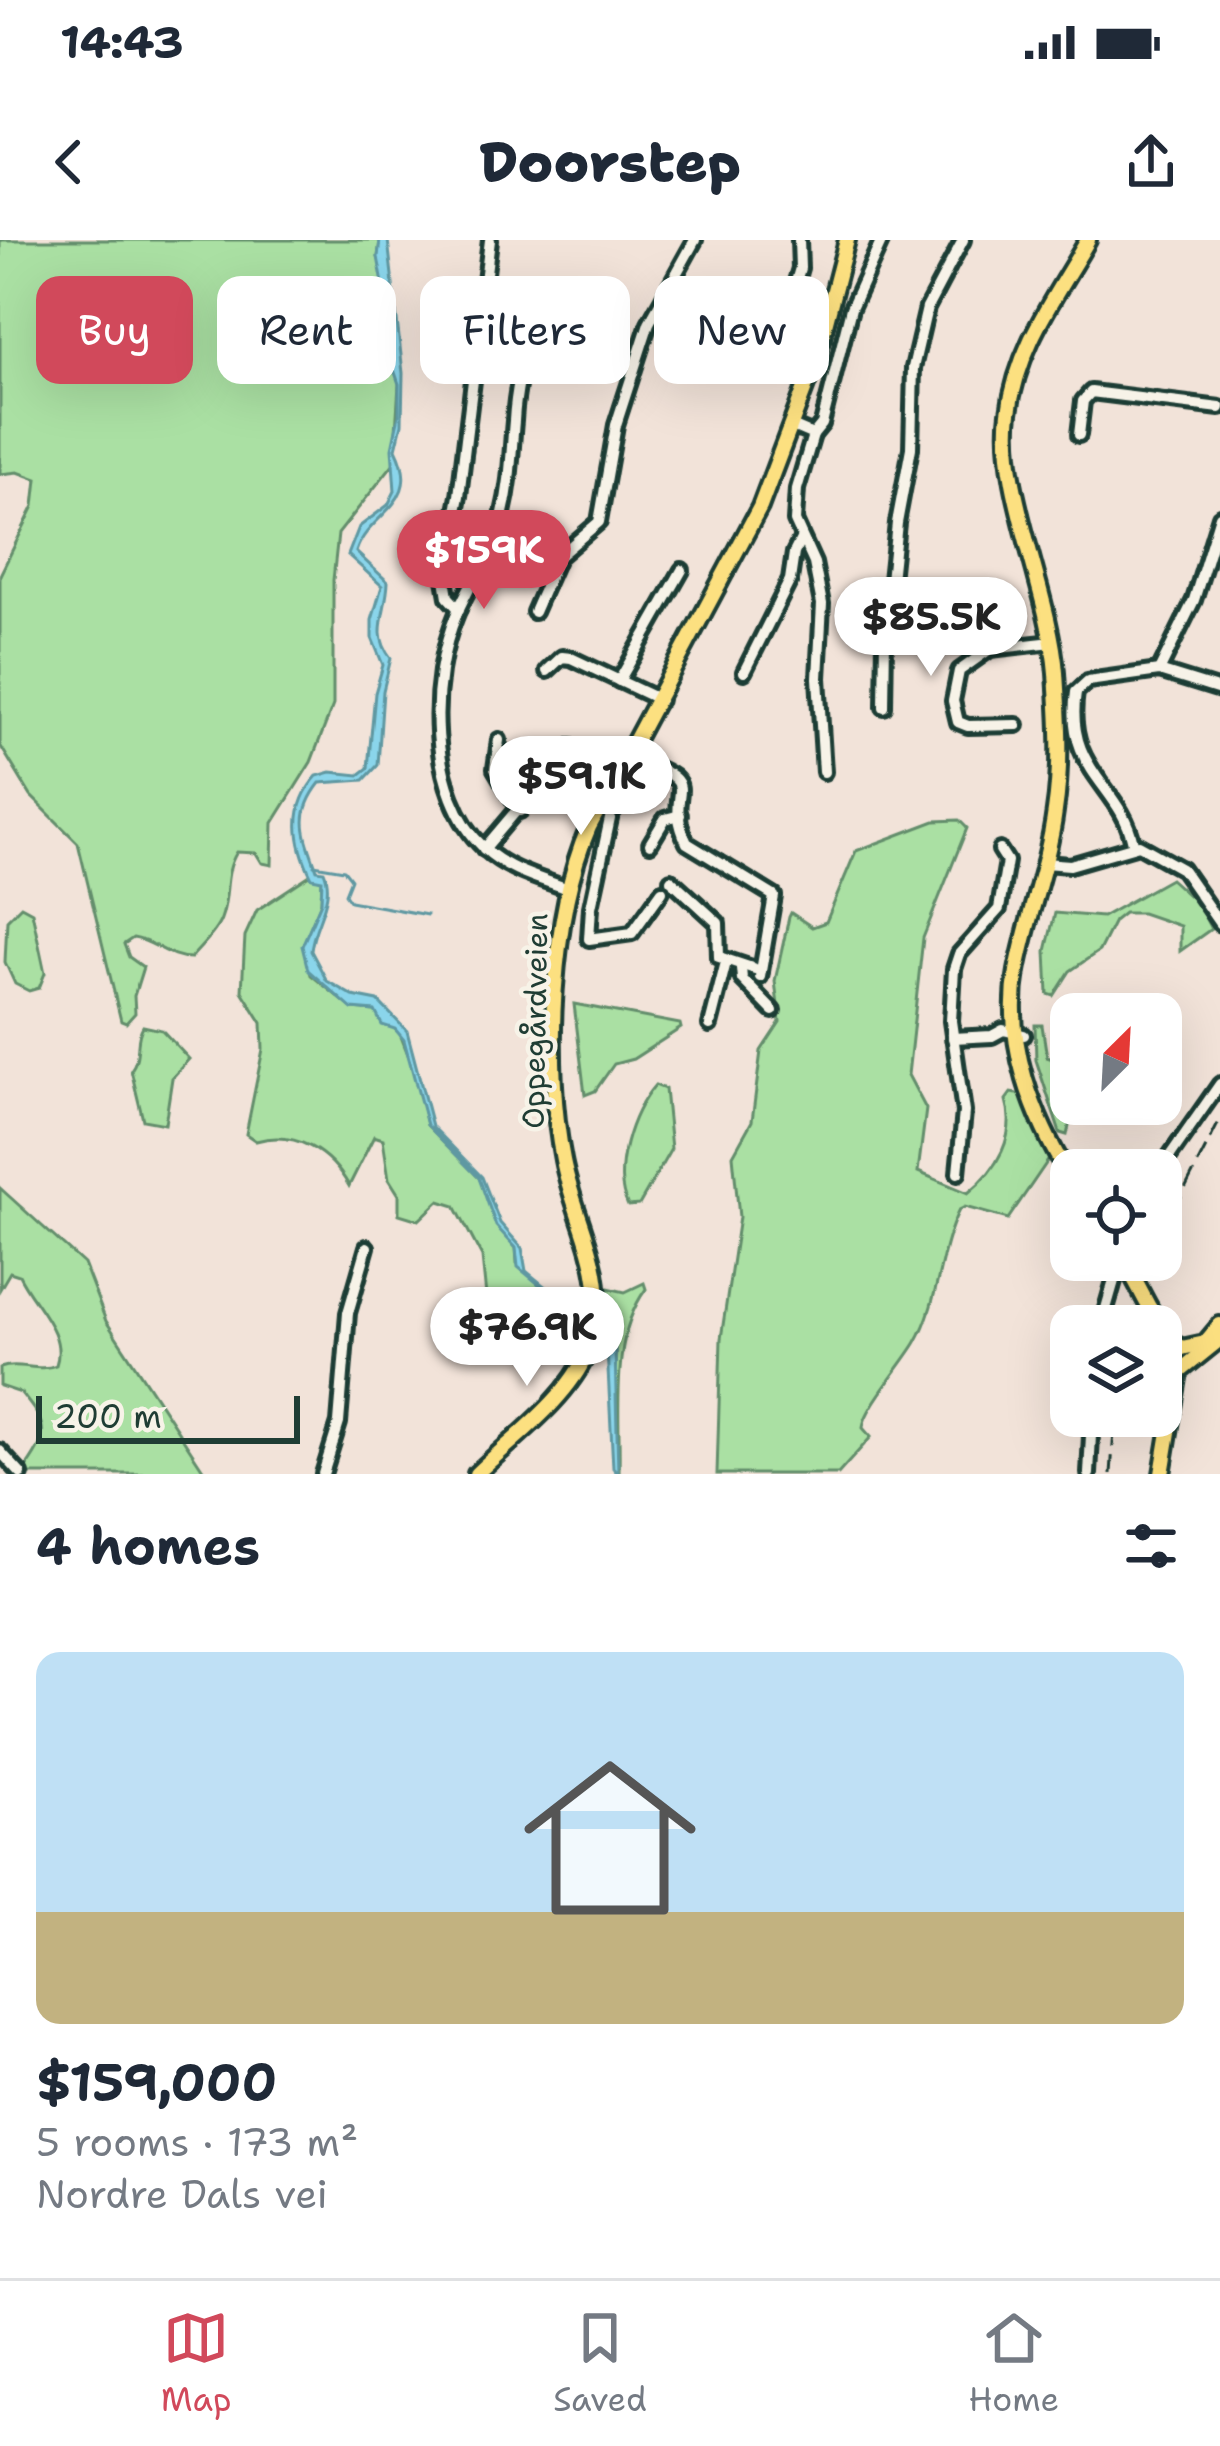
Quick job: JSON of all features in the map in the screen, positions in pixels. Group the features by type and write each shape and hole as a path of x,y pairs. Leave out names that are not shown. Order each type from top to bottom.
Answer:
{"main road":[{"name":"Oppegårdveien","path":"476,1474 571,1378 586,1355 598,1312 600,1292 593,1253 569,1186 557,1116 556,994 566,888 589,826 738,554 792,427 838,284 847,240"},
{"path":"1054,1149 1030,1089 1019,1035 1016,980 1058,790 1053,642 1010,457 1008,417 1030,340 1088,240"},
{"path":"1182,1344 1205,1343 1220,1325"},
{"path":"1182,1365 1220,1340"},
{"path":"1162,1474 1167,1437"}],"street":[{"path":"459,609 448,597 444,573 459,496 490,240"},
{"path":"534,612 558,557 599,522 616,425 649,323 694,240"},
{"path":"798,276 799,240"},
{"path":"824,772 818,678 822,604 795,506 813,435 822,424 851,308 882,240"},
{"path":"884,707 885,638 911,448 913,368 927,308 963,240"},
{"path":"519,384 513,467 504,508 489,554 459,609 440,680 444,771 458,815 484,849 502,863 566,888"},
{"path":"1079,435 1083,401 1091,392 1220,408"},
{"path":"792,427 813,435"},
{"path":"1159,671 1194,600 1220,516"},
{"path":"744,672 790,580 801,538"},
{"path":"619,681 682,569"},
{"path":"1017,725 958,722 953,701 959,671 990,650 1053,642"},
{"path":"547,671 562,657 571,658 661,700"},
{"path":"1133,843 1126,819 1085,762 1075,706 1078,688 1088,681 1159,671 1220,690"},
{"path":"499,740 495,769 520,811"},
{"path":"484,849 572,746"},
{"path":"628,757 667,769 680,782 681,831 693,848 774,896 760,974 716,954 718,923 671,880"},
{"path":"650,764 611,814 591,907 589,940 632,934 662,891"},
{"path":"650,844 665,819 680,814"},
{"path":"1045,858 1082,860 1133,843 1178,865 1220,924"},
{"path":"958,1173 964,1112 953,1038 955,962 999,908 1007,861 1000,850"},
{"path":"710,1025 726,962"},
{"path":"741,968 742,979 773,1011"},
{"path":"953,1038 1019,1035"},
{"path":"1175,1149 1220,1084"},
{"path":"323,1474 339,1423 348,1312 367,1246"},
{"path":"1089,1474 1090,1437"},
{"path":"0,1451 21,1474"}],"green space":[{"path":"0,240 380,240 378,257 385,276 217,276 217,384 396,384 396,361 399,384 394,463 338,534 333,580 333,705 311,762 273,823 272,865 262,863 256,853 237,852 221,919 191,958 133,938 124,944 129,957 143,967 134,996 135,1013 126,1023 121,1021 78,843 31,796 0,745 0,575 34,506 37,479 18,472 0,474"},
{"path":"959,820 967,828 923,938 908,1075 926,1109 918,1172 968,1193 1002,1151 1009,1126 1006,1100 1011,1093 1024,1095 1049,1159 1008,1219 965,1207 959,1210 924,1326 865,1420 863,1428 871,1437 838,1474 717,1474 721,1339 739,1217 733,1155 752,1121 761,1051 780,1022 775,981 789,917 791,913 812,927 826,922 856,851 935,821"},
{"path":"310,875 322,880 321,902 303,945 311,975 353,1009 375,1011 400,1034 427,1125 479,1178 505,1235 516,1248 517,1263 560,1303 584,1304 566,1331 556,1336 518,1304 486,1296 482,1257 455,1206 439,1201 419,1220 399,1214 399,1195 389,1179 383,1139 374,1136 349,1186 332,1163 310,1147 285,1139 256,1141 246,1134 263,1049 262,1023 242,991 245,936 257,910"},
{"path":"1170,879 1198,904 1211,929 1180,951 1180,926 1142,913 1124,913 1114,921 1099,951 1070,971 1056,993 1048,994 1046,951 1055,913 1102,917"},
{"path":"21,906 32,912 45,973 39,988 29,991 15,984 5,962 7,920"},
{"path":"574,1004 680,1024 681,1028 633,1059 614,1064 595,1091 585,1095"},
{"path":"1035,1025 1042,1025 1050,1058 1050,1103 1036,1060"},
{"path":"143,1026 162,1030 189,1059 172,1078 165,1124 143,1120 131,1070"},
{"path":"655,1085 665,1089 671,1149 639,1205 628,1206 622,1177 626,1143"},
{"path":"0,1188 84,1264 106,1321 206,1474 30,1474 27,1466 40,1445 42,1428 21,1393 0,1386 0,1368 56,1365 57,1341 19,1275 10,1272 0,1289"},
{"path":"644,1283 646,1289 634,1309 622,1354 618,1474 615,1350 603,1303 608,1288 625,1292"}],"water":[{"path":"380,240 388,240 392,276 382,276"},
{"path":"396,311 403,373 402,424 396,449 403,483 356,552 388,582 381,631 391,658 383,691 378,765 364,780 320,783 307,806 306,836 317,870 324,871 327,881 311,951 327,981 353,996 378,1001 407,1031 432,1126 482,1177 500,1223 522,1248 526,1271 565,1303 590,1300 607,1306 615,1350 618,1474 613,1468 605,1310 591,1304 564,1305 518,1267 516,1248 496,1226 479,1178 427,1125 404,1040 395,1029 382,1025 375,1011 352,1009 308,970 302,946 321,902 322,880 312,878 302,852 298,826 302,800 317,776 331,772 359,775 368,768 375,693 383,665 372,638 372,620 382,586 348,555 359,527 388,505 395,491 392,448 399,384"}],"waterway":[{"path":"314,865 344,870 351,879 345,894 350,901 427,915"}],"railway":[{"path":"1182,1195 1220,1120"},
{"path":"1138,1305 1146,1281"},
{"path":"1111,1474 1114,1437"}]}
